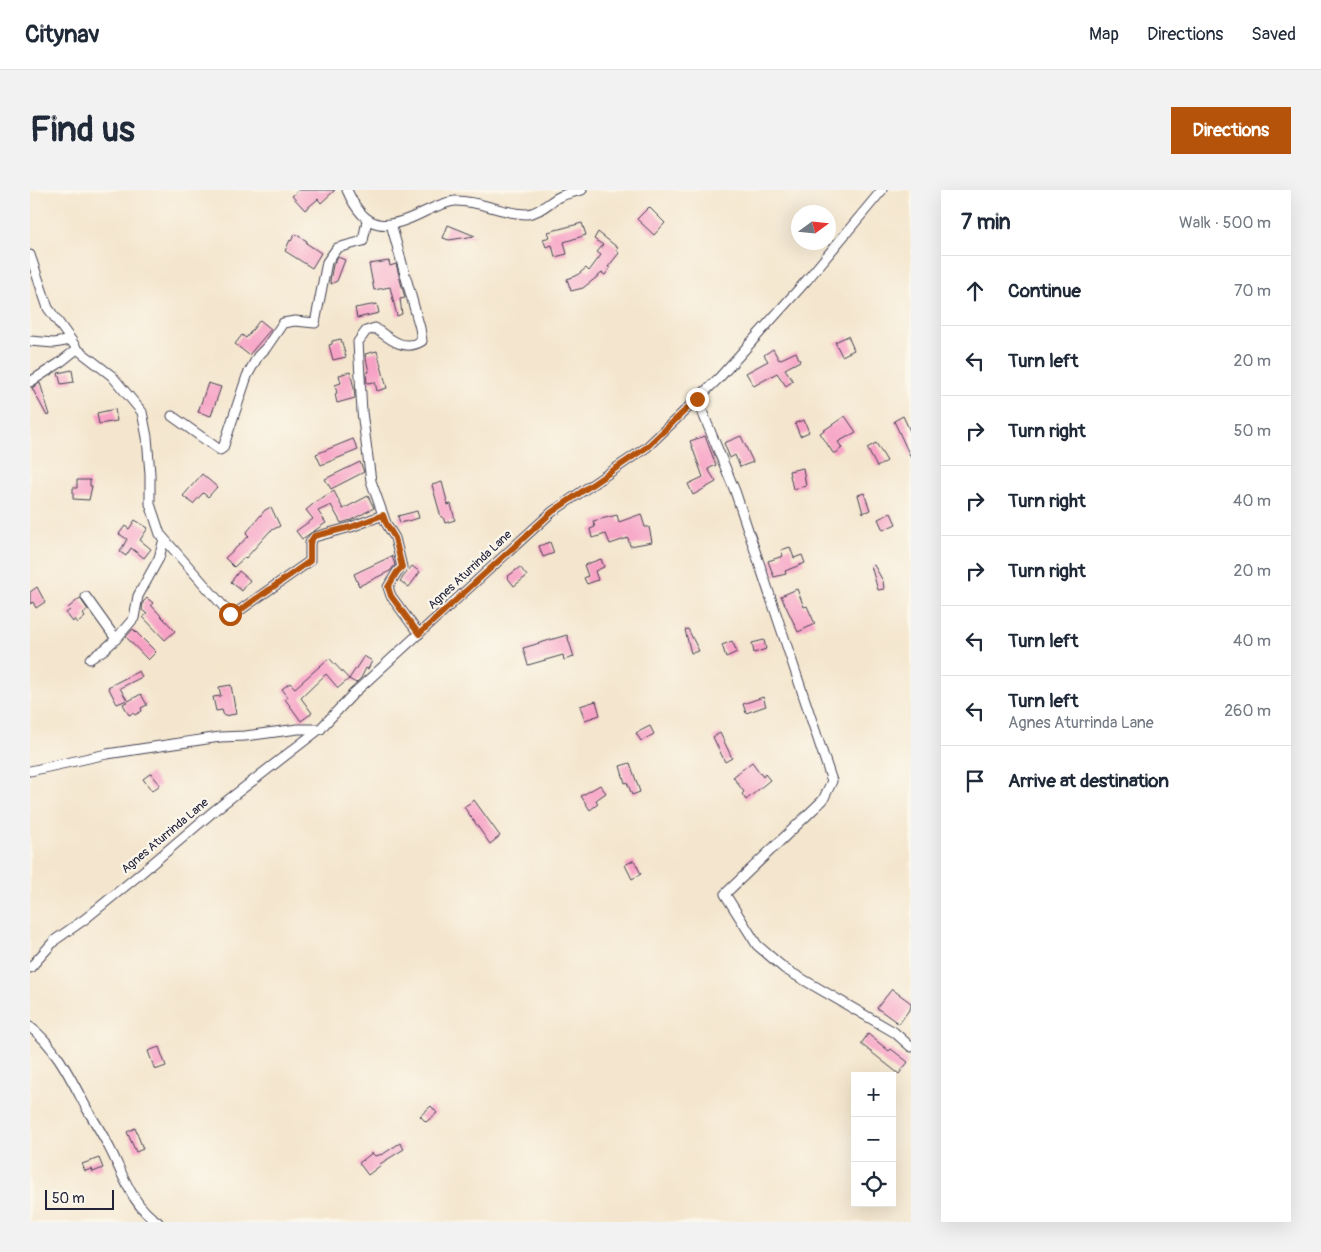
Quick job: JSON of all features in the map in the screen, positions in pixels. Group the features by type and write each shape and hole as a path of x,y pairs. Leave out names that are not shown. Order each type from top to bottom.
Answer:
{"street":[{"path":"347,190 364,218 374,224 391,224 403,221 454,201 527,214 538,211 558,197 582,190"},
{"name":"Agnes Aturrinda Lane","path":"30,968 55,940 140,874 215,810 321,728 354,693 552,512 647,447 719,378 807,280 882,190"},
{"path":"172,416 220,450 223,448 247,376 258,356 266,348 283,323 295,321 315,323 327,262 337,248 363,241 367,220"},
{"path":"391,224 420,328 422,342 414,346 401,345 375,328 366,330 358,342 362,412 371,481 386,523 395,538 402,567 388,587 391,596 419,634"},
{"path":"30,255 48,308 77,349 112,376 142,412 150,474 150,504 160,534 230,614 236,613 310,561 310,543 314,536 351,527 383,515"},
{"path":"30,341 54,344 71,340"},
{"path":"30,382 77,349"},
{"path":"697,399 735,491 832,781 823,800 725,894 757,945 785,969 894,1032 911,1047"},
{"path":"90,660 116,639 134,618 138,596 159,558 164,539"},
{"path":"86,597 116,639"},
{"path":"30,771 107,754 220,737 321,728"},
{"path":"30,1027 53,1052 111,1150 121,1174 136,1200 147,1215 158,1222"}],"building":[{"path":"299,190 335,190 321,203 318,199 305,210 292,196"},
{"path":"649,207 665,223 654,235 637,219"},
{"path":"582,223 586,235 564,242 567,254 555,257 552,245 546,247 543,239 550,237 548,232"},
{"path":"448,225 475,236 449,240 443,238"},
{"path":"598,232 618,248 616,250 619,253 608,267 610,268 605,275 602,273 583,288 571,291 567,279 576,276 586,268 589,271 601,255 597,252 603,245 594,239"},
{"path":"295,234 321,253 312,268 285,251"},
{"path":"338,257 345,260 337,281 331,284 333,265"},
{"path":"389,261 390,266 396,264 405,298 400,299 402,314 397,316 390,287 374,290 369,264"},
{"path":"377,304 379,313 357,318 355,308"},
{"path":"260,320 271,329 249,355 235,344 242,335 246,338"},
{"path":"848,336 854,350 842,356 835,342"},
{"path":"341,339 346,357 333,360 329,345 332,344 332,341"},
{"path":"773,349 779,360 796,352 800,361 785,369 793,381 786,386 777,373 754,386 746,373 768,361 764,355"},
{"path":"377,351 387,388 377,391 375,382 367,383 366,373 369,372 365,354"},
{"path":"72,370 74,382 61,384 58,373"},
{"path":"350,372 355,398 337,403 335,385 341,383 339,375"},
{"path":"40,383 50,415 47,416 32,388"},
{"path":"208,383 221,387 211,416 198,412"},
{"path":"115,409 117,421 99,424 97,413"},
{"path":"845,416 856,432 838,442 842,448 833,453 820,433"},
{"path":"903,416 911,433 911,458 894,421"},
{"path":"804,420 809,432 800,436 795,423"},
{"path":"705,436 716,465 708,469 716,482 693,495 688,484 703,477 690,441"},
{"path":"741,436 753,462 740,467 735,455 730,458 724,443"},
{"path":"353,439 358,450 321,465 316,454"},
{"path":"876,443 887,461 877,467 867,448"},
{"path":"360,462 364,472 331,489 325,479"},
{"path":"803,468 806,486 793,489 789,471"},
{"path":"202,474 217,487 208,497 203,493 193,504 183,496"},
{"path":"77,480 90,480 90,486 92,486 89,500 73,499 73,488 77,488"},
{"path":"442,482 448,505 451,504 455,520 445,523 443,517 441,517 432,485"},
{"path":"334,491 343,509 368,496 374,508 341,523 331,505 318,511 326,523 302,539 296,531 313,519 306,510 318,500"},
{"path":"864,493 870,510 863,513 858,495"},
{"path":"271,507 280,526 270,531 246,558 234,567 225,558 249,536 246,533 265,510"},
{"path":"417,511 419,518 400,523 398,516"},
{"path":"891,513 896,524 883,530 878,519"},
{"path":"641,514 645,527 649,527 652,542 630,546 628,538 610,544 606,534 592,538 590,529 595,527 593,521 617,515 619,522"},
{"path":"135,520 148,528 140,540 151,549 144,558 131,548 126,556 120,552 127,539 119,534 125,526 129,529"},
{"path":"550,542 554,553 543,557 539,546"},
{"path":"790,547 794,558 802,555 805,563 785,571 786,574 774,577 768,561 783,556 781,550"},
{"path":"392,556 395,565 390,571 359,586 354,574"},
{"path":"601,559 604,567 595,571 598,580 587,584 584,578 588,576 584,565"},
{"path":"874,565 883,581 884,589 878,590 871,566"},
{"path":"412,566 420,572 409,587 400,581"},
{"path":"520,567 527,576 514,586 507,577"},
{"path":"239,571 250,580 242,591 231,582"},
{"path":"37,587 45,602 36,608 33,602 30,604 30,592"},
{"path":"797,589 804,607 807,606 815,624 798,632 781,596"},
{"path":"80,598 88,610 83,614 85,617 78,623 75,619 73,622 66,613 70,610 68,608"},
{"path":"147,598 175,631 165,640 143,617 147,614 142,610 143,602"},
{"path":"133,629 156,652 148,660 126,637"},
{"path":"688,629 699,651 691,653 685,630"},
{"path":"567,635 574,657 564,660 563,655 528,665 523,648"},
{"path":"764,640 766,649 754,653 752,643"},
{"path":"732,641 737,652 726,657 722,645"},
{"path":"364,656 372,661 356,683 349,679"},
{"path":"329,658 349,679 338,688 326,674 301,698 312,713 301,721 285,699 288,697 282,689 290,683 295,688"},
{"path":"139,671 142,677 120,688 127,700 117,704 108,687"},
{"path":"231,685 236,714 224,716 222,710 216,711 213,697 221,696 219,687"},
{"path":"141,694 147,705 141,708 142,711 135,715 133,713 129,715 123,704"},
{"path":"763,697 766,706 746,713 743,704"},
{"path":"596,701 600,715 585,720 580,706"},
{"path":"650,726 654,734 641,741 636,733"},
{"path":"720,733 732,758 725,762 713,737"},
{"path":"752,762 763,777 765,774 770,780 746,800 742,794 744,792 733,777"},
{"path":"630,763 640,792 632,795 627,782 625,783 620,766"},
{"path":"151,773 160,785 152,791 143,779"},
{"path":"600,785 606,793 596,800 598,804 590,810 581,796"},
{"path":"474,800 500,836 490,844 464,807"},
{"path":"634,860 641,874 632,879 625,865"},
{"path":"892,989 911,1003 911,1007 899,1024 877,1008"},
{"path":"868,1034 889,1051 891,1049 908,1062 899,1074 861,1044"},
{"path":"159,1047 166,1066 155,1070 148,1051"},
{"path":"431,1106 437,1113 426,1122 420,1116"},
{"path":"135,1128 143,1149 136,1152 127,1132"},
{"path":"400,1143 404,1149 380,1164 368,1175 359,1163 372,1153 375,1156 383,1154"},
{"path":"99,1158 103,1168 93,1172 92,1169 85,1171 82,1164"}],"route":[{"path":"230,614 236,613 310,561 310,543 314,536 351,527 383,515 395,538 401,555 402,567 388,587 391,596 419,634 552,512 647,447 697,399"}]}
